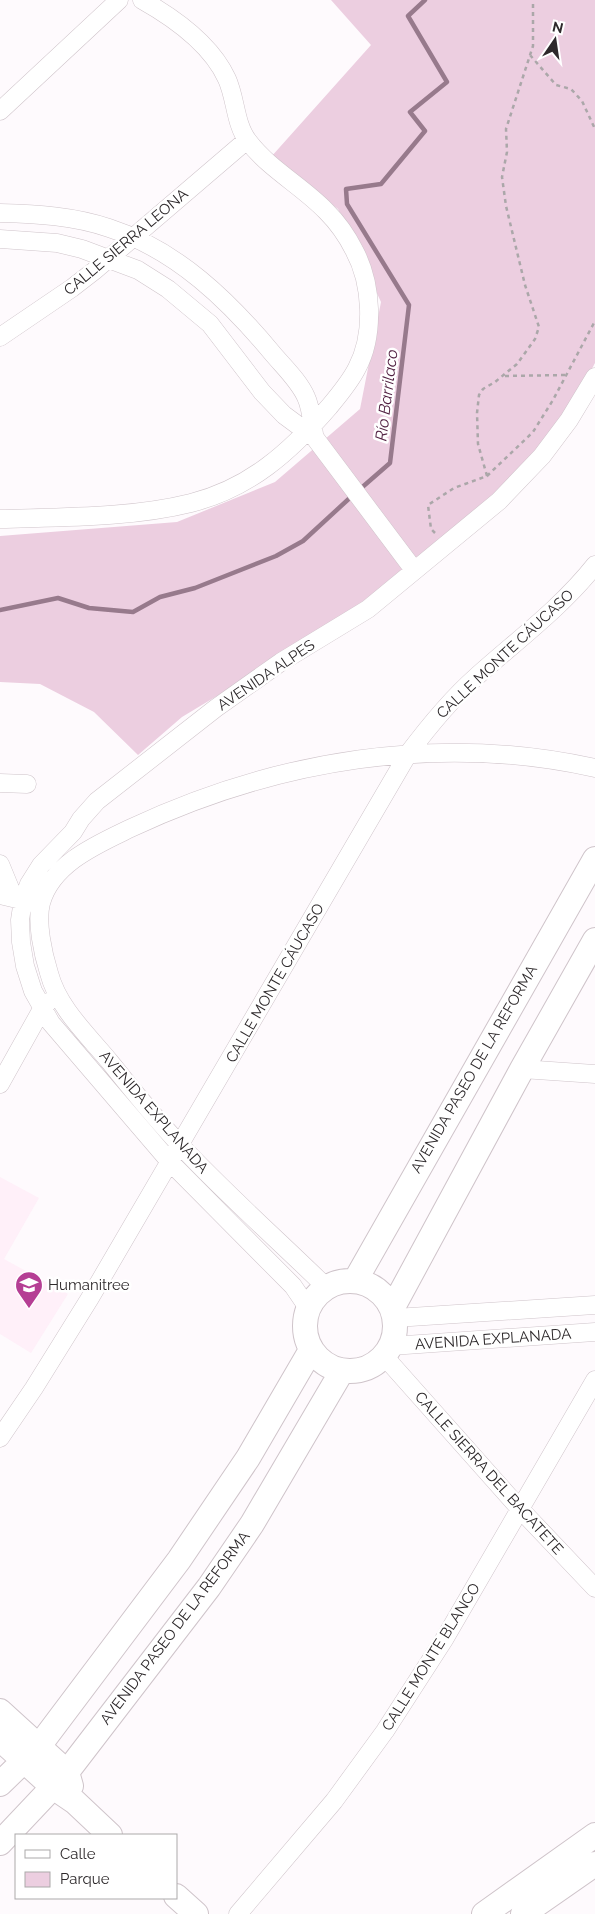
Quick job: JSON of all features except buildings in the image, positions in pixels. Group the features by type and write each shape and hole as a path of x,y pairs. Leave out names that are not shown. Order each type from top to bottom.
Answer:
{"main road":[{"name":"AVENIDA PASEO DE LA REFORMA","path":"355,1281 595,859"},
{"path":"393,1313 522,1068 595,940"},
{"path":"355,1281 370,1286 383,1295 393,1313 395,1332 387,1351 375,1364 365,1369 342,1371 330,1367 311,1350 304,1322 308,1308 316,1296 326,1287 340,1282 355,1281"},
{"path":"0,1784 31,1753 87,1684 179,1560 248,1458 311,1350"},
{"name":"AVENIDA PASEO DE LA REFORMA","path":"0,1843 60,1780 209,1587 252,1524 342,1371"},
{"path":"0,1711 31,1753 60,1780 75,1802 109,1834"},
{"path":"0,1739 31,1753"},
{"path":"484,1914 595,1835"},
{"path":"523,1914 595,1864"},
{"path":"178,1898 196,1914"}],"street":[{"path":"0,111 120,0"},
{"path":"0,519 129,513 192,503 219,493 266,469 284,454 314,436 358,368 364,348 369,324 369,302 366,279 355,251 326,211 276,170 247,140 240,125 227,79 217,62 181,26 142,0"},
{"name":"CALLE SIERRA LEONA","path":"0,337 72,288 135,238 247,140"},
{"path":"0,213 57,217 84,221 109,228 135,238 183,266 210,286 238,313 289,373 306,397 314,436"},
{"path":"0,239 56,244 82,249 138,270 168,289 210,324 262,392 284,415 314,436 414,570"},
{"name":"AVENIDA ALPES","path":"42,1009 32,991 22,950 20,920 12,898 29,884 41,865 73,832 81,819 97,801 216,708 280,662 368,608 498,501 542,456 569,420 595,377"},
{"name":"CALLE MONTE CÁUCASO","path":"0,1438 34,1388 90,1298 408,754 438,714 475,678 561,602 595,565"},
{"path":"0,864 12,898 40,904 47,888 58,873 85,853 100,843 162,814 215,794 269,777 352,759 447,752 500,754 537,758 595,768"},
{"path":"0,783 28,784"},
{"path":"73,832 75,839 85,853"},
{"name":"AVENIDA EXPLANADA","path":"40,904 40,926 49,976 57,993 80,1026 181,1145 326,1287"},
{"path":"0,1084 42,1009 57,993"},
{"name":"AVENIDA EXPLANADA","path":"42,1009 66,1041 170,1162 293,1286 308,1308"},
{"path":"522,1068 595,1074"},
{"name":"AVENIDA EXPLANADA","path":"393,1313 595,1305"},
{"name":"AVENIDA EXPLANADA","path":"387,1351 595,1332"},
{"name":"CALLE SIERRA DEL BACATETE","path":"387,1351 520,1509 595,1588"},
{"name":"CALLE MONTE BLANCO","path":"238,1914 334,1801 385,1731 445,1638 595,1380"}],"path":[{"path":"487,476 478,444 477,413 479,395 483,389 504,376 523,357 535,339 539,328 525,285 506,206 502,177 507,152 506,129 533,46 533,0"},
{"path":"530,55 556,85 571,89 582,101 595,129"},
{"path":"443,546 431,529 428,505 454,488 487,476 533,432 595,321"},
{"path":"504,376 566,375"}],"shaded area":[{"name":"Humanitree","path":"0,1177 39,1198 4,1259 68,1294 31,1353 0,1334"}],"green space":[{"path":"331,0 595,0 595,363 566,417 495,499 362,602 245,679 182,717 138,755 94,712 40,684 0,682 0,536 177,522 275,482 360,409 381,302 338,209 271,157 371,45"}],"waterway":[{"name":"Río Barrilaco","path":"359,490 390,463 409,305 347,204 346,189 381,184 425,131 410,112 447,82 408,16 425,0"},
{"name":"Río Barrilaco","path":"0,610 58,598 89,608 133,612 160,597 195,588 276,556 303,541 353,495"}],"place":[{"name":"Humanitree","path":"29,1309"}]}
